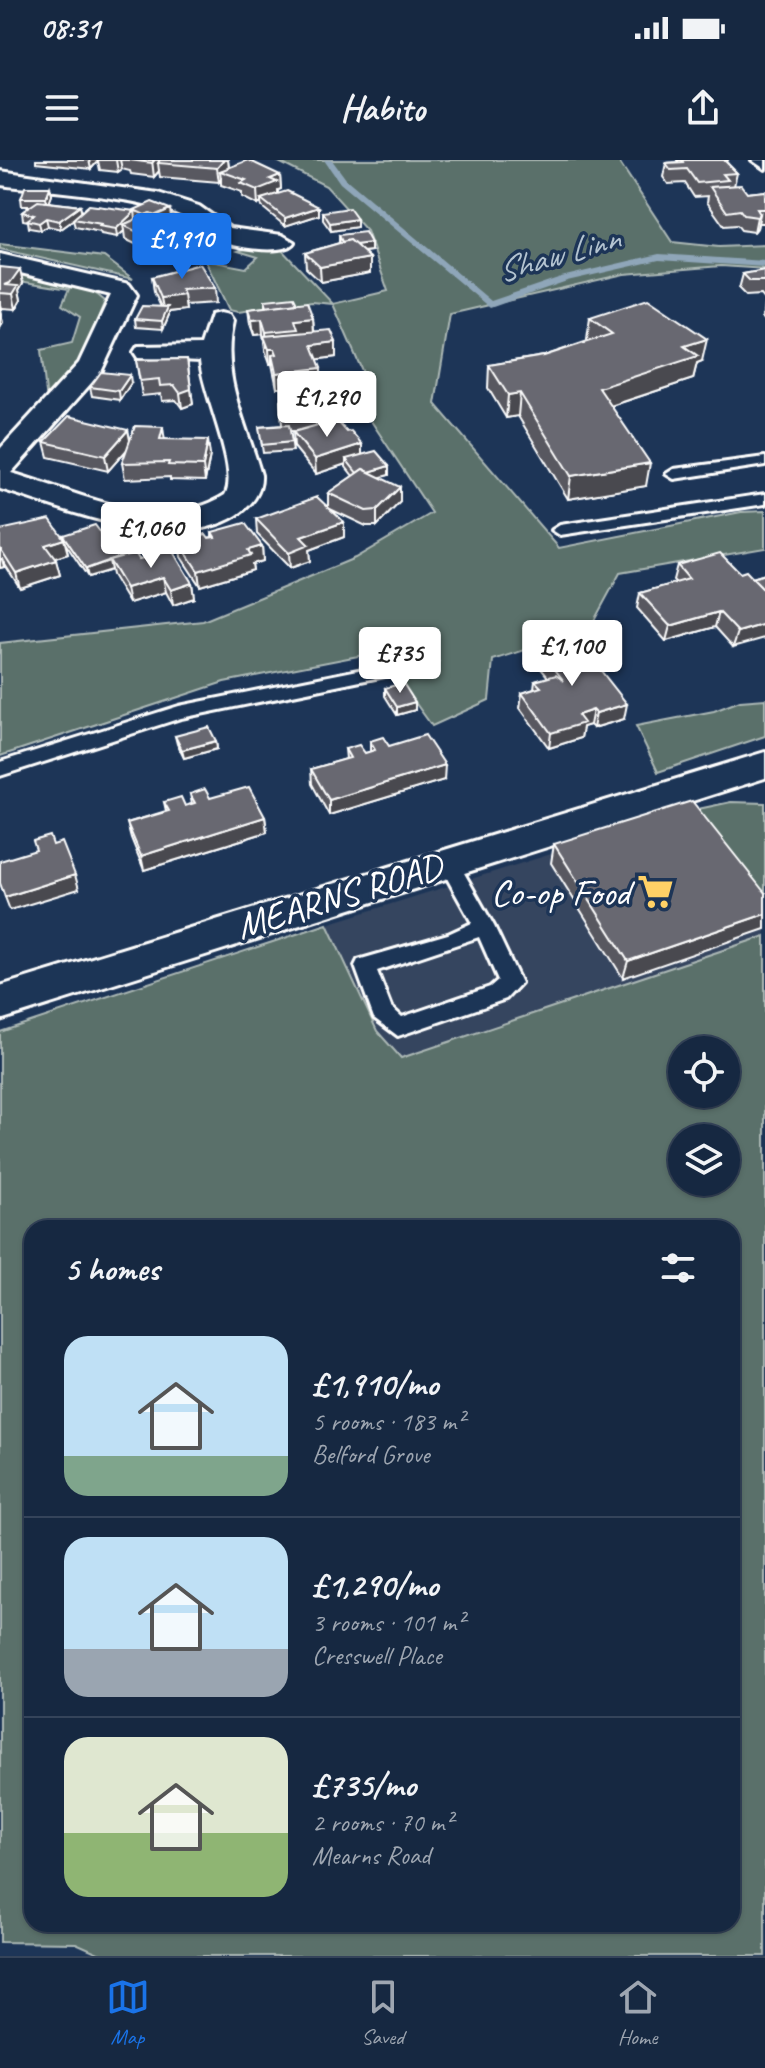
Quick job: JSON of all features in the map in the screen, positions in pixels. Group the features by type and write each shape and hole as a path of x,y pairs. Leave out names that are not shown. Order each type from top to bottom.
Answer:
{"street":[{"path":"0,178 158,200 191,211 221,233 238,238 282,242"},
{"path":"215,259 238,238"},
{"path":"0,261 103,284 120,289 124,295 91,366 0,467"},
{"path":"0,479 134,517 175,523 227,511 241,497 247,479 214,379 212,353 220,321"},
{"path":"148,352 212,353"},
{"name":"MEARNS ROAD","path":"0,1003 765,765"},
{"name":"MEARNS ROAD","path":"725,779 765,783"}],"lane":[{"path":"674,474 765,461"},
{"path":"560,530 765,499"},
{"path":"0,769 179,712 408,666"},
{"path":"448,862 484,926 510,983 498,993 398,1027 382,1012 365,966 454,940 484,926"}],"shaded area":[{"path":"689,811 765,909 765,936 401,1058 377,1031 327,924"}],"green space":[{"path":"275,160 618,160 672,242 719,247 765,245 765,269 721,266 624,274 450,314 435,404 559,548 741,512 765,511 765,548 620,573 589,630 493,660 489,700 432,726 396,676 437,662 384,651 224,682 0,756 0,643 203,621 355,558 432,513 371,421 367,382 333,304 388,291 367,231 326,186"},
{"path":"0,244 104,257 133,279 0,249"},
{"path":"251,247 280,248 333,304 312,302 238,312 229,310 205,260 246,268 258,257 238,251"},
{"path":"0,269 69,282 95,293 105,301 82,357 47,402 41,350 72,343 80,317 62,305 69,289 0,278"},
{"path":"765,699 765,736 658,772 636,726 714,711 740,701"},
{"path":"731,802 765,803 765,909 689,811"},
{"path":"327,924 377,1031 401,1058 765,936 765,1956 105,1956 76,1943 0,1942 0,1032"}],"building":[{"path":"160,160 224,160 217,168 158,163"},
{"path":"248,160 280,175 270,179 277,182 257,190 241,183 246,180 220,171"},
{"path":"724,160 737,173 723,174 728,180 697,183 687,169 671,170 666,163"},
{"path":"741,185 747,193 765,191 765,209 757,209 760,214 757,217 744,215 740,210 727,212 710,187"},
{"path":"25,187 50,187 46,198 21,198"},
{"path":"287,191 319,207 285,218 261,199"},
{"path":"38,201 80,206 59,221 46,218 39,223 27,220 34,215 22,212"},
{"path":"152,202 170,209 156,215 145,215 134,210"},
{"path":"89,205 135,211 116,229 73,219"},
{"path":"349,208 357,219 330,223 323,212"},
{"path":"150,213 194,233 166,246 123,225"},
{"path":"365,232 371,243 355,245 350,240 342,242 339,235"},
{"path":"350,240 370,258 320,267 305,253"},
{"path":"200,264 215,288 182,290 184,295 161,298 152,277"},
{"path":"0,267 20,269 5,285 18,286 13,294 0,293"},
{"path":"765,270 765,281 750,281 743,274"},
{"path":"294,297 297,303 267,307 265,300"},
{"path":"648,299 707,339 684,346 698,356 599,388 650,463 571,476 520,393 508,395 489,365 544,356 612,334 590,318"},
{"path":"307,302 313,318 295,320 298,329 266,332 262,319 252,320 248,309"},
{"path":"142,306 168,307 162,321 135,319"},
{"path":"331,330 336,342 312,345 321,368 276,373 272,355 277,354 275,349 269,349 264,336"},
{"path":"187,359 191,389 180,393 174,385 160,386 159,379 140,381 136,360"},
{"path":"101,372 130,375 119,391 90,387"},
{"path":"324,375 331,406 315,407 316,415 282,417 280,400 290,400 289,390 282,390 280,378"},
{"path":"69,416 128,430 105,456 44,442"},
{"path":"336,420 362,444 315,459 293,432"},
{"path":"289,425 292,442 262,445 259,427"},
{"path":"135,426 163,427 160,439 208,440 203,466 168,465 169,462 122,463"},
{"path":"376,451 389,466 369,472 363,469 357,473 346,459"},
{"path":"363,469 400,487 377,510 366,511 328,493"},
{"path":"317,497 344,522 301,537 309,545 289,553 256,519"},
{"path":"50,519 64,539 45,545 56,560 16,573 0,548 0,530"},
{"path":"245,523 262,546 248,550 251,555 198,571 179,542 206,534 209,538 215,537 212,532"},
{"path":"95,525 119,557 86,569 63,535"},
{"path":"172,550 192,583 171,590 163,577 126,588 109,560 135,553 139,559"},
{"path":"720,553 740,573 746,571 765,591 765,624 738,632 719,612 670,626 640,593 689,579 677,565"},
{"path":"765,574 765,591 752,578"},
{"path":"576,639 627,704 578,715 584,723 551,733 522,693 541,687 535,681 556,675 564,681 540,650"},
{"path":"403,683 415,702 397,707 385,688"},
{"path":"209,727 216,741 182,750 175,736"},
{"path":"425,735 445,765 329,800 311,769 350,758 345,749 359,745 365,753 375,750 370,741 383,737 389,746"},
{"path":"249,787 265,817 141,856 127,823 169,811 164,802 181,797 185,806 195,803 190,794 205,789 210,798"},
{"name":"Co-op Food","path":"692,801 765,893 765,914 628,961 554,844"},
{"path":"50,836 53,845 62,842 75,875 5,897 0,883 0,861 36,850 33,841"}],"waterway":[{"name":"Shaw Linn","path":"328,160 343,181 490,305 564,279 659,257 765,264"}],"place":[{"name":"Co-op Food","path":"656,892"}]}
